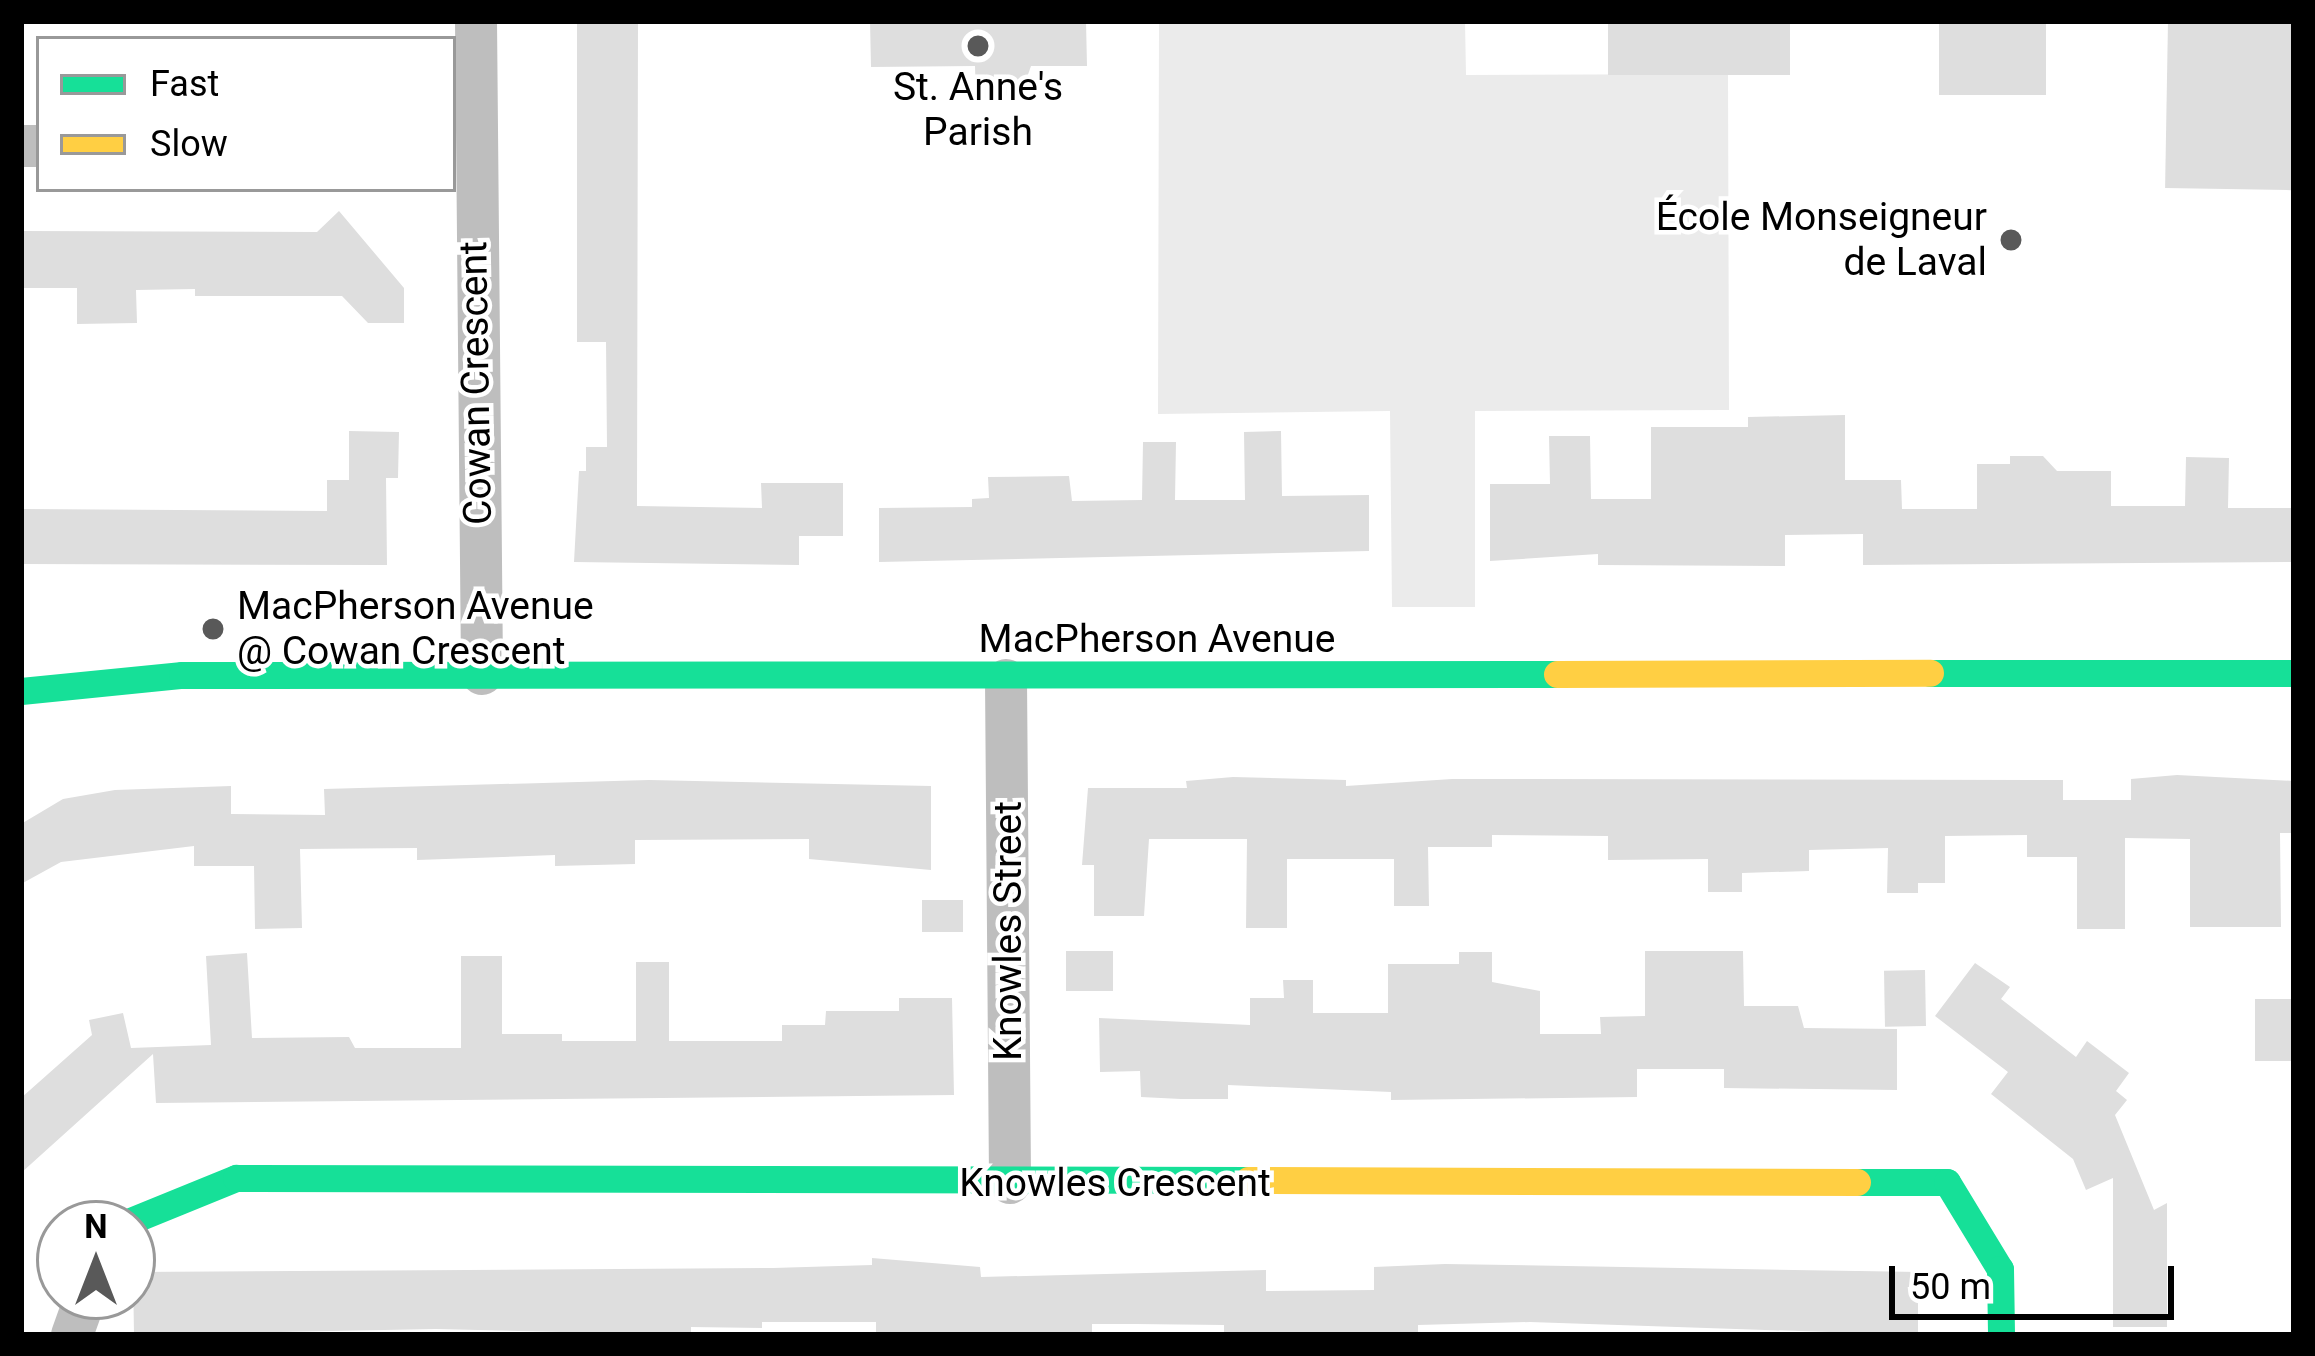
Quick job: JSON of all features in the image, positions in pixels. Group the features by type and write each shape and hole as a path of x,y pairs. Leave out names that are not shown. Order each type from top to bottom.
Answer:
{"street":[{"name":"Cowan Crescent","path":"476,21 463,142 482,674"},
{"name":"MacPherson Avenue","path":"21,691 129,676 482,674 1006,680 2294,673"},
{"name":"Knowles Street","path":"1006,680 1010,1183"},
{"name":"Knowles Crescent","path":"156,1211 236,1178 1947,1182 2000,1269 2001,1335"}],"shaded area":[{"path":"1159,21 1465,21 1466,75 1728,74 1729,410 1475,411 1475,607 1392,607 1390,411 1158,414"}],"building":[{"path":"577,21 638,21 637,506 762,508 761,483 843,483 843,536 799,536 799,565 574,562 579,471 586,471 586,447 607,447 606,342 577,342"},
{"name":"St. Anne's Parish","path":"870,21 1086,21 1087,66 1031,66 1024,86 1002,98 976,98 975,66 871,67"},
{"path":"1608,21 1790,21 1790,75 1608,75"},
{"name":"École Monseigneur de Laval","path":"1939,21 2046,21 2046,95 1939,95"},
{"path":"2168,21 2294,23 2291,190 2165,188"},
{"path":"339,211 404,288 404,323 368,323 342,296 195,296 195,289 136,290 137,323 77,324 77,288 21,288 21,231 317,232"},
{"path":"1845,415 1845,480 1901,480 1902,509 1977,509 1977,464 2010,464 2010,456 2043,456 2057,471 2111,471 2111,506 2185,506 2186,457 2229,458 2228,508 2294,508 2294,562 1863,565 1863,534 1785,535 1785,566 1598,565 1598,554 1490,561 1490,484 1550,484 1549,436 1590,436 1591,499 1651,499 1651,427 1748,427 1748,417"},
{"path":"349,431 399,432 398,478 386,478 387,565 21,564 21,509 327,511 327,480 349,480"},
{"path":"1281,431 1282,496 1369,495 1369,551 879,562 879,508 972,507 972,499 989,498 988,477 1069,476 1072,501 1142,500 1143,442 1176,442 1175,500 1245,500 1244,432"},
{"path":"2177,775 2294,781 2294,833 2280,833 2281,927 2190,927 2190,839 2125,838 2125,929 2077,929 2077,857 2027,857 2027,835 1945,836 1945,883 1918,883 1918,893 1887,893 1888,848 1809,850 1809,871 1742,873 1742,892 1708,892 1708,859 1608,860 1608,836 1492,835 1492,847 1428,847 1429,906 1394,906 1394,859 1287,859 1287,928 1246,928 1247,839 1149,839 1144,916 1094,916 1094,865 1082,865 1088,788 1187,788 1186,781 1233,777 1346,780 1346,786 1452,779 2063,780 2063,800 2131,800 2131,779"},
{"path":"649,780 931,786 931,870 809,859 809,839 635,840 635,864 555,866 555,855 417,860 417,848 300,849 302,928 255,929 254,866 194,866 194,846 61,862 21,884 21,824 63,799 115,790 231,786 231,814 325,815 324,789"},
{"path":"922,900 963,900 963,932 922,932"},
{"path":"1066,951 1113,951 1113,991 1066,991"},
{"path":"1645,951 1743,951 1744,1006 1798,1006 1804,1028 1897,1029 1897,1090 1724,1088 1724,1069 1637,1069 1637,1097 1391,1100 1391,1092 1228,1085 1228,1099 1181,1099 1141,1097 1140,1071 1100,1072 1099,1018 1250,1025 1250,998 1284,998 1283,980 1313,980 1313,1013 1388,1013 1388,964 1459,964 1459,952 1492,952 1492,982 1540,991 1540,1034 1601,1034 1600,1017 1645,1016"},
{"path":"247,953 252,1038 349,1037 355,1048 461,1048 461,956 502,956 502,1034 562,1034 562,1041 636,1041 636,962 669,962 669,1041 782,1041 782,1025 825,1025 826,1011 899,1011 899,998 952,998 954,1095 156,1103 153,1054 21,1173 21,1098 92,1035 89,1020 123,1013 131,1048 211,1045 206,956"},
{"path":"1975,963 2010,987 2001,999 2076,1057 2087,1041 2129,1073 2116,1091 2127,1100 2115,1115 2154,1210 2167,1203 2167,1327 2113,1327 2113,1178 2086,1190 2073,1159 1991,1094 2008,1072 1935,1016"},
{"path":"1925,970 1926,1026 1885,1027 1884,971"},
{"path":"2255,999 2294,999 2294,1061 2255,1061"},
{"path":"872,1258 980,1267 981,1277 1266,1270 1266,1291 1374,1290 1374,1267 1445,1264 1918,1272 1918,1335 1530,1322 1418,1325 1418,1335 1224,1335 1224,1325 1092,1324 1092,1335 876,1335 876,1322 762,1322 762,1328 691,1327 691,1335 436,1329 134,1335 134,1320 156,1320 156,1272 872,1265"}],"traffic: fast":[{"path":"1930,673 2294,673"},
{"path":"21,691 182,675 1557,674"},
{"path":"156,1211 236,1178 1248,1180"},
{"path":"1857,1182 1947,1182 2000,1269 2001,1335"}],"traffic: slow":[{"path":"1557,674 1930,673"},
{"path":"1248,1180 1857,1182"}],"place":[{"name":"St. Anne's Parish","path":"978,46"},
{"name":"École Monseigneur de Laval","path":"2011,240"},
{"name":"MacPherson Avenue @ Cowan Crescent","path":"213,629"}]}
